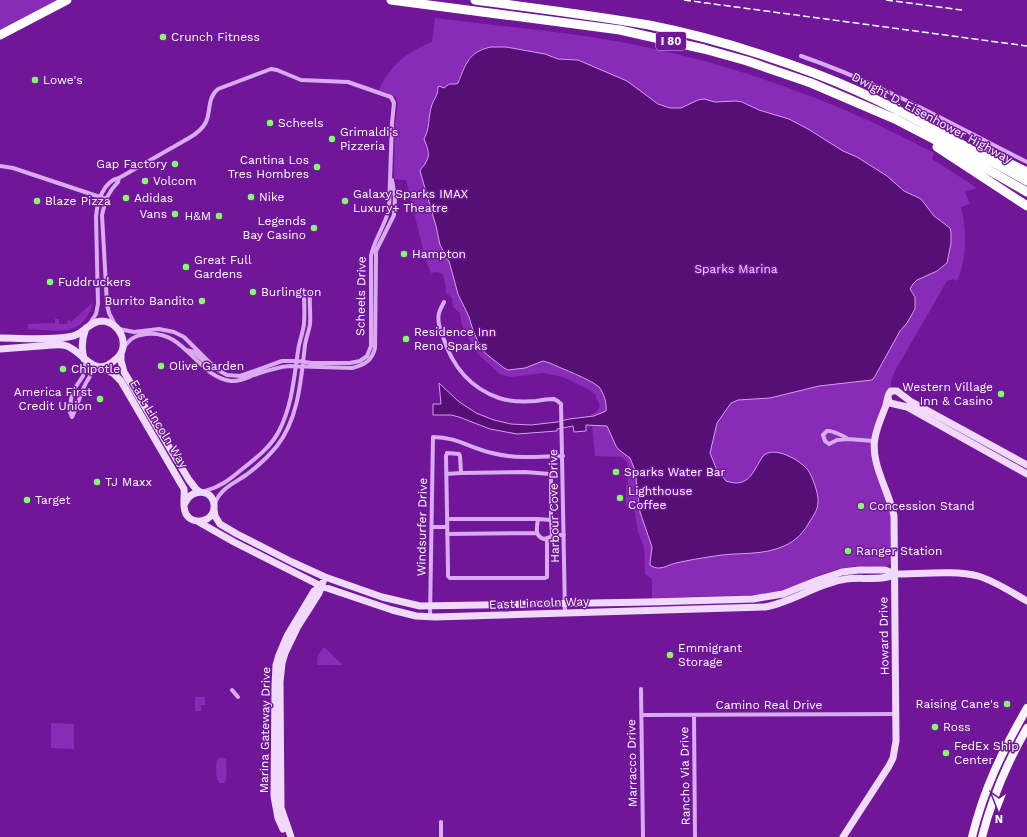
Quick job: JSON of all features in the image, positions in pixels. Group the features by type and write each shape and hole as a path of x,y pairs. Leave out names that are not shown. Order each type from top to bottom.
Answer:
{"highway":[{"path":"0,35 67,0"},
{"name":"Dwight D. Eisenhower Highway","path":"391,0 589,25 639,33 704,49 775,70 895,119 947,146 1027,192"},
{"name":"Dwight D. Eisenhower Highway","path":"475,0 594,16 650,26 705,38 781,61 847,86 938,132 1027,181"},
{"path":"847,86 871,94 1027,172"},
{"path":"856,102 870,112 932,144 1027,206"}],"main road":[{"path":"972,837 981,802 994,771 1006,745 1027,708"},
{"path":"982,837 993,798 1004,771 1027,728"}],"street":[{"path":"801,56 824,64 892,94 1027,162"},
{"name":"Scheels Drive","path":"87,327 96,314 98,304 96,212 100,198 115,179 200,131 207,119 212,96 218,89 271,69 301,80 348,82 391,97 394,103 389,208 387,217 373,246 371,254 373,294 371,346 367,356 360,361 350,363 312,364 304,362"},
{"path":"0,166 13,168 106,199"},
{"path":"186,350 194,352 207,364 227,375 240,376 282,361 297,360 352,368 369,362 374,354 375,348 376,326 373,323 373,294 376,251 395,210 395,197 391,176"},
{"name":"Scheels Drive","path":"117,328 108,308 102,215 106,199 118,182 119,178"},
{"path":"304,293 304,324 299,341 293,390 286,415 279,432 270,444 254,460 227,482 217,488 191,494 185,503 184,508 186,514 192,520 197,521 208,518 212,514 221,492 247,474 277,446 286,432 294,411 303,372 306,341 310,325 310,293"},
{"name":"Harbour Cove Drive","path":"444,302 438,318 444,339 454,361 472,384 488,394 510,401 528,402 552,399 558,401 562,406 565,613"},
{"path":"0,338 61,338 77,335 92,323 104,321 117,328 134,332 159,329 174,332 184,338 216,368"},
{"path":"87,327 83,337 82,346 85,360 83,376 75,388 71,399 70,412 72,417 82,388 89,376 98,366"},
{"path":"117,328 122,334 122,350"},
{"path":"0,348 56,345 66,346 92,365 98,366 111,363 117,359 122,350 135,336 159,333 174,339 204,367 225,380 240,381 280,366 296,366 304,362"},
{"name":"East Lincoln Way","path":"122,350 121,361 124,372 188,480 201,492"},
{"name":"East Lincoln Way","path":"98,366 113,373 121,381 184,489 185,503"},
{"path":"225,380 227,375"},
{"path":"1027,465 941,421 907,406 890,403 888,394 891,391 897,391 910,401 941,421 992,455 1027,474"},
{"path":"895,404 901,399 900,394"},
{"name":"Howard Drive","path":"843,837 886,771 893,758 896,741 894,516 892,506 876,462 874,441 888,398"},
{"name":"Howard Drive","path":"879,424 895,404"},
{"path":"848,439 830,430 827,430 823,435 824,441 829,444 837,440 848,439 874,441"},
{"name":"Windsurfer Drive","path":"430,616 434,438 448,438 483,451 506,456 563,456"},
{"path":"992,455 996,448"},
{"path":"461,473 459,454 447,453 448,576 453,579 545,578 547,577 547,538"},
{"path":"446,474 525,472 550,474 552,535"},
{"path":"201,492 211,498 214,507"},
{"name":"East Lincoln Way","path":"214,507 215,516 220,524 237,534 325,577 382,597 413,605 430,606 753,599 782,594 842,572 859,570 885,570 895,574 958,573 977,576 994,583 1027,601"},
{"path":"447,519 551,520"},
{"path":"538,519 537,533 541,538 547,538 552,535 564,535"},
{"name":"East Lincoln Way","path":"197,521 234,542 321,586 392,610 416,616 765,607 786,602 836,581 859,578 889,578 895,574"},
{"path":"432,527 447,526"},
{"path":"447,534 537,533"},
{"name":"Marina Gateway Drive","path":"291,837 281,808 280,682 282,663 293,635 319,593 325,577"},
{"name":"Marina Gateway Drive","path":"286,837 278,818 274,796 274,707 276,665 278,655 287,636 314,591 321,586"},
{"name":"Marracco Drive","path":"641,689 643,837"},
{"path":"232,690 238,697"},
{"name":"Camino Real Drive","path":"642,715 896,714"},
{"name":"Rancho Via Drive","path":"694,715 695,837"},
{"path":"441,822 441,837"}],"green space":[{"path":"0,0 58,0 0,30"},
{"name":"Sparks Marina","path":"435,18 621,42 743,72 821,100 897,134 934,153 932,159 977,188 965,192 970,204 961,207 965,244 963,263 957,281 953,279 947,281 895,371 891,381 891,388 874,428 871,446 874,463 891,515 891,562 888,566 857,566 837,569 773,593 758,595 652,598 652,579 645,574 644,547 638,532 634,508 626,507 626,485 628,485 627,462 622,457 595,456 591,414 597,412 600,406 595,394 563,377 543,373 511,377 500,374 480,356 474,349 462,325 460,313 453,307 452,298 446,293 443,275 438,272 431,273 426,261 406,180 394,179 395,124 398,103 395,96 379,90 383,81 400,60 415,50 432,42"},
{"path":"92,303 93,304 88,315 82,323 75,328 58,331 28,329 28,324 55,323 55,319 59,319 59,324 67,324 68,319 71,322"},
{"path":"324,647 343,665 317,665 318,655"},
{"path":"195,697 205,697 205,705 201,705 201,711 195,711"},
{"path":"51,723 74,724 74,749 51,748"},
{"path":"221,757 226,759 226,775 224,783 219,783 216,774 217,760"}],"shaded area":[{"name":"Sparks Marina","path":"491,47 506,47 545,54 558,59 578,60 627,81 658,104 670,108 681,108 698,100 704,99 715,102 736,101 789,119 843,151 857,157 887,176 904,191 921,199 934,216 950,228 951,243 947,263 937,271 917,280 913,284 910,289 915,297 915,309 907,323 900,331 872,380 819,386 770,398 738,400 731,403 717,423 710,453 716,468 726,481 740,483 745,481 753,473 763,456 774,452 793,458 808,470 818,499 816,512 808,525 796,539 788,544 776,549 759,553 715,556 681,562 661,568 654,567 650,565 652,547 640,512 635,470 630,458 616,446 607,426 586,425 586,431 574,432 573,426 557,429 557,431 517,434 490,429 451,415 433,415 433,404 441,404 439,383 458,401 476,413 494,420 511,424 531,425 557,422 594,416 606,411 605,399 601,389 583,377 543,361 525,368 508,370 485,353 478,342 469,317 458,294 449,261 445,258 444,252 440,245 420,171 426,163 428,156 428,150 424,139 431,108 438,87 444,88 449,84 458,83 469,60 477,52"}],"railway":[{"path":"684,0 1027,46"},
{"path":"886,0 962,10"}],"place":[{"name":"Crunch Fitness","path":"163,37"},
{"name":"Lowe's","path":"35,80"},
{"name":"Scheels","path":"270,123"},
{"name":"Grimaldi's Pizzeria","path":"332,139"},
{"name":"Gap Factory","path":"175,164"},
{"name":"Cantina Los Tres Hombres","path":"317,167"},
{"name":"Volcom","path":"145,181"},
{"name":"Nike","path":"251,197"},
{"name":"Adidas","path":"126,198"},
{"name":"Blaze Pizza","path":"37,201"},
{"name":"Galaxy Sparks IMAX Luxury+ Theatre","path":"345,201"},
{"name":"Vans","path":"175,214"},
{"name":"H&M","path":"219,216"},
{"name":"Legends Bay Casino","path":"314,228"},
{"name":"Hampton","path":"404,254"},
{"name":"Great Full Gardens","path":"186,267"},
{"name":"Fuddruckers","path":"50,282"},
{"name":"Burlington","path":"253,292"},
{"name":"Burrito Bandito","path":"202,301"},
{"name":"Residence Inn Reno Sparks","path":"406,339"},
{"name":"Olive Garden","path":"161,366"},
{"name":"Chipotle","path":"63,369"},
{"name":"Western Village Inn & Casino","path":"1001,394"},
{"name":"America First Credit Union","path":"100,399"},
{"name":"Sparks Water Bar","path":"616,472"},
{"name":"TJ Maxx","path":"97,482"},
{"name":"Lighthouse Coffee","path":"620,498"},
{"name":"Target","path":"27,500"},
{"name":"Concession Stand","path":"861,506"},
{"name":"Ranger Station","path":"848,551"},
{"name":"Emmigrant Storage","path":"670,655"},
{"name":"Raising Cane's","path":"1007,704"},
{"name":"Ross","path":"935,727"},
{"name":"FedEx Ship Center","path":"946,753"}]}
